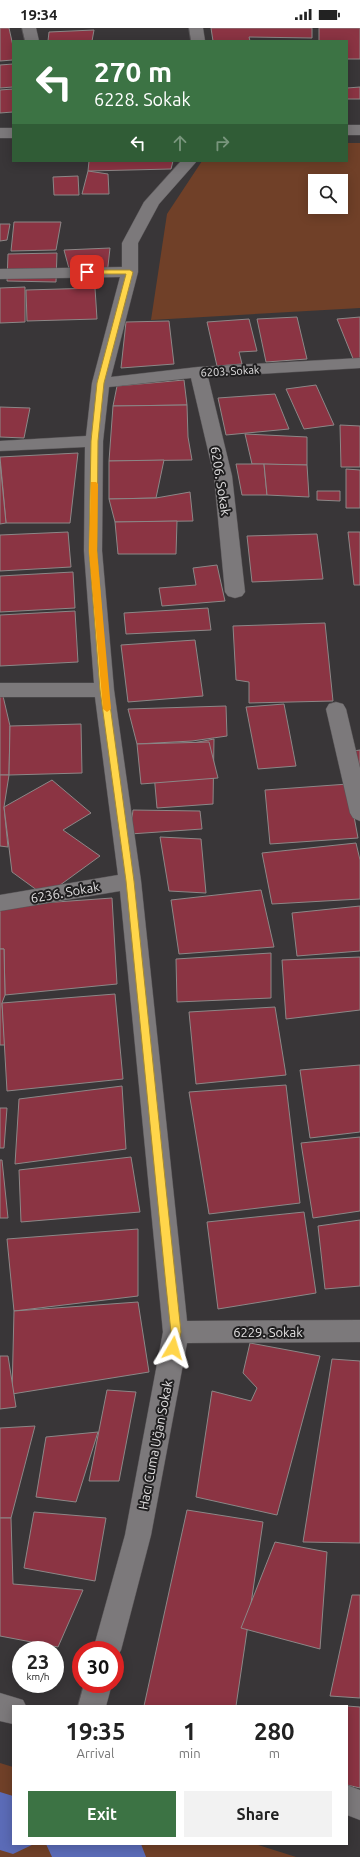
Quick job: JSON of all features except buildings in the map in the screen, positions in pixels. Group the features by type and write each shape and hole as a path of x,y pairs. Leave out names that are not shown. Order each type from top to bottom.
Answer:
{"street":[{"path":"29,28 32,40"},
{"path":"196,28 198,40"},
{"path":"348,130 360,130"},
{"path":"0,133 12,132"},
{"name":"Hacı Cuma Uğan Sokak","path":"109,1641 138,1535 176,1332 130,881 104,690 93,551 94,441 101,383 130,272 130,243 152,202 187,162"},
{"path":"0,274 130,272"},
{"name":"6203. Sokak","path":"101,383 198,372 360,363"},
{"name":"6206. Sokak","path":"198,372 223,476 235,592"},
{"path":"0,446 94,441"},
{"path":"0,690 104,690"},
{"path":"336,709 360,813"},
{"name":"6236. Sokak","path":"0,903 130,881"},
{"name":"6229. Sokak","path":"176,1332 360,1331"},
{"path":"92,1705 96,1693"},
{"path":"0,1707 12,1710"},
{"path":"348,1800 360,1805"}],"shaded area":[{"path":"348,143 360,143 360,308 151,320 167,214 201,162 348,162"},
{"path":"0,1763 12,1767 12,1845 258,1845 296,1857 0,1857"}],"waterway":[{"path":"0,1821 12,1825"},
{"path":"78,1845 117,1857"}],"slow traffic":[{"path":"94,484 93,551 104,690 107,709"}],"route":[{"path":"87,272 130,272 111,350 101,383 94,441 93,551 104,690 130,881 176,1332 173,1348"}]}
